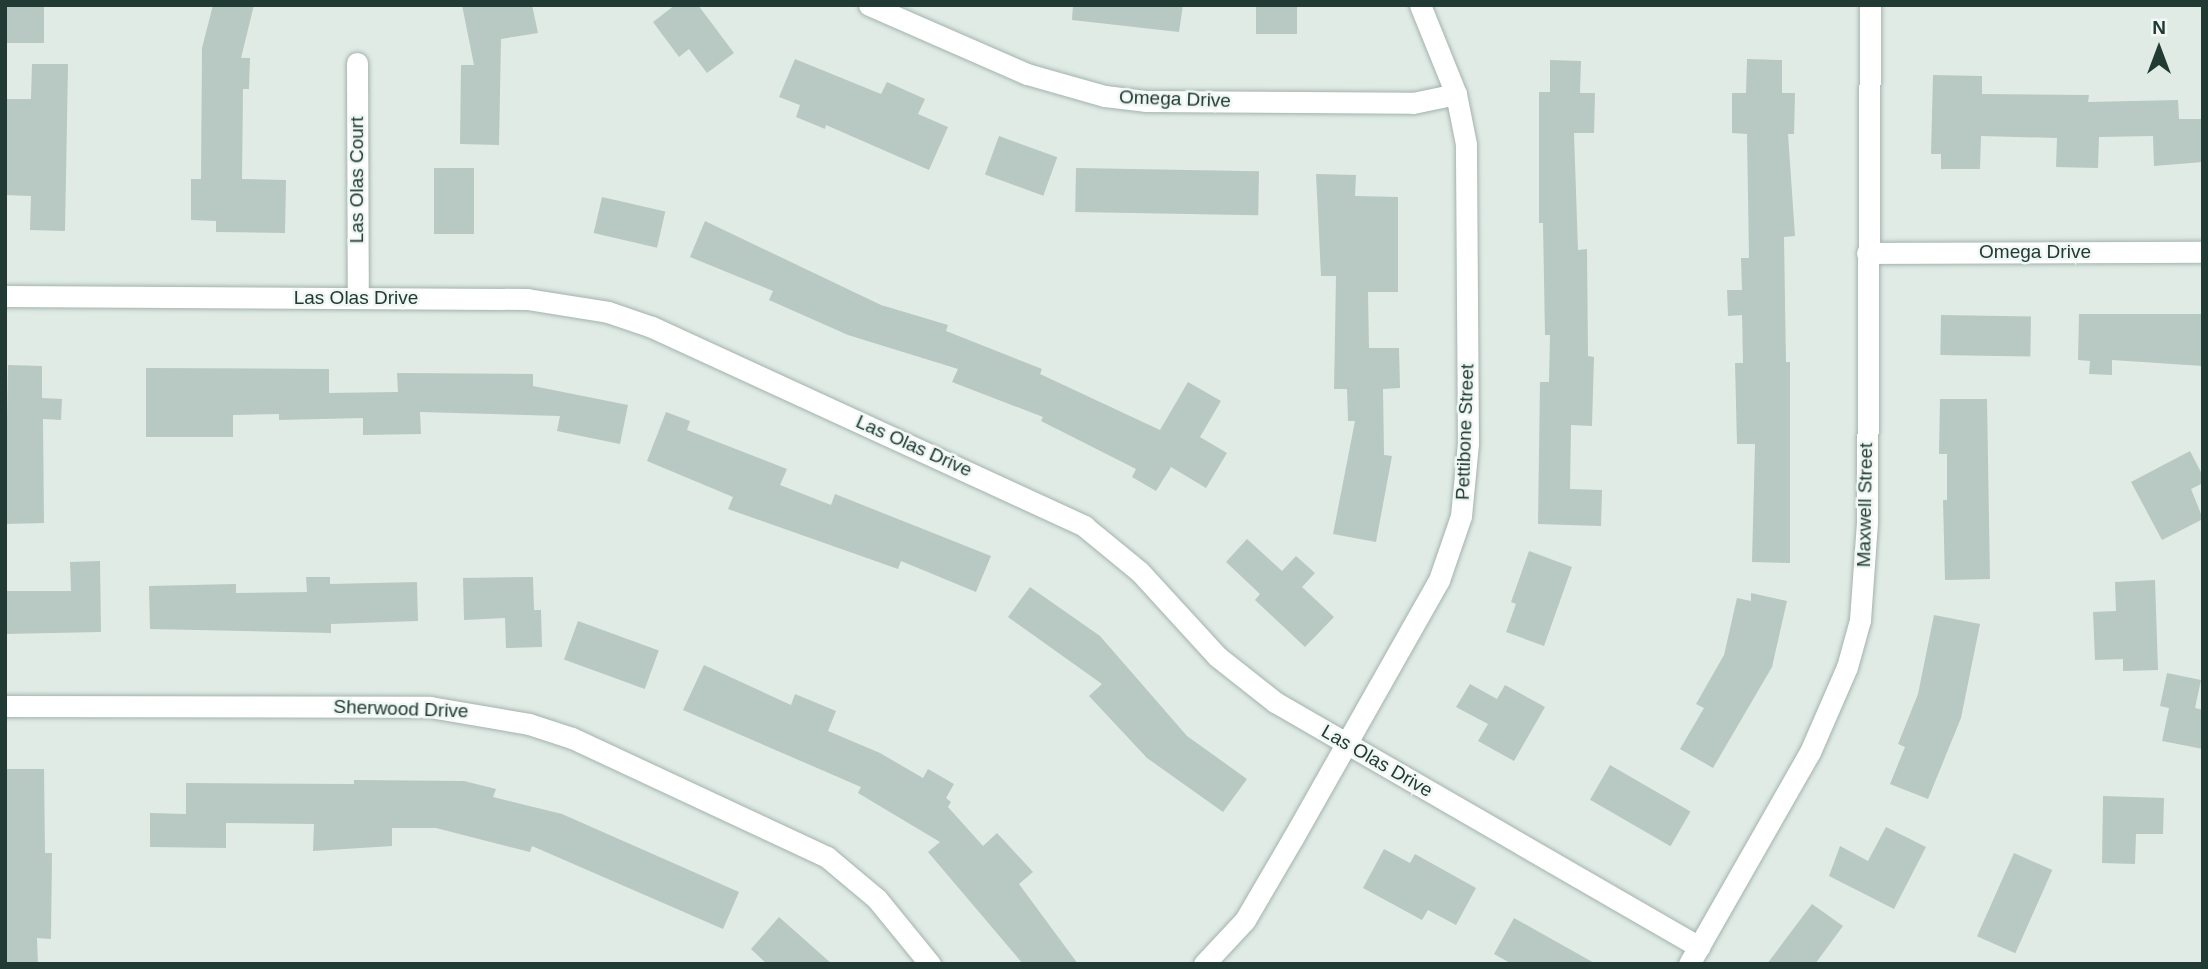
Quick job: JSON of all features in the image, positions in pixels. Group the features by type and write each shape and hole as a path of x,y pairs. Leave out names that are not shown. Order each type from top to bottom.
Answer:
{"street":[{"name":"Omega Drive","path":"869,5 1027,74 1105,96 1145,101 1413,103 1456,94"},
{"name":"Pettibone Street","path":"1204,964 1245,920 1439,580 1461,516 1468,443 1467,169 1456,94 1420,5"},
{"name":"Maxwell Street","path":"1694,955 1831,710 1860,620 1867,522 1870,5"},
{"name":"Las Olas Court","path":"357,63 358,297"},
{"name":"Omega Drive","path":"1867,253 2203,251"},
{"name":"Las Olas Drive","path":"5,296 527,299 571,304 665,333 1084,526 1140,572 1218,657 1245,680 1694,955"},
{"name":"Sherwood Drive","path":"5,706 430,707 528,724 572,738 827,857 877,899 930,964"}],"building":[{"path":"5,5 44,5 44,43 5,43"},
{"path":"213,5 254,5 241,58 250,58 249,89 243,89 242,179 286,180 285,233 216,232 216,221 191,220 191,179 201,179 202,48"},
{"path":"462,5 532,5 538,33 501,39 499,145 460,144 461,65 474,65"},
{"path":"675,5 698,5 734,53 707,73 689,49 679,57 653,22"},
{"path":"1073,5 1183,5 1179,32 1072,20"},
{"path":"1256,5 1297,5 1297,34 1256,34"},
{"path":"795,59 881,94 887,82 925,99 918,114 948,127 929,170 826,125 825,129 796,117 800,105 779,97"},
{"path":"1747,59 1782,60 1782,93 1795,93 1794,134 1788,134 1795,236 1784,237 1786,362 1790,362 1790,563 1752,562 1755,444 1737,444 1735,363 1743,363 1742,315 1728,316 1727,290 1742,290 1741,258 1749,258 1747,134 1732,133 1732,93 1746,93"},
{"path":"1550,60 1581,61 1580,93 1595,93 1594,133 1574,133 1578,250 1587,249 1588,356 1594,357 1592,426 1571,425 1570,489 1602,490 1601,526 1538,524 1540,382 1549,382 1550,335 1545,335 1543,223 1539,223 1539,92 1550,92"},
{"path":"32,64 68,64 65,231 30,230 31,196 5,195 5,99 31,99"},
{"path":"1933,75 1982,76 1982,94 2089,95 2088,102 2178,100 2179,119 2203,119 2203,162 2154,166 2153,136 2099,137 2098,168 2056,167 2057,138 1981,136 1980,169 1941,169 1941,154 1931,154"},
{"path":"999,136 1057,157 1043,196 985,175"},
{"path":"434,168 474,168 474,234 434,234"},
{"path":"1076,168 1259,171 1258,215 1075,212"},
{"path":"1316,174 1356,175 1355,196 1398,197 1398,292 1368,292 1369,348 1399,348 1400,388 1383,389 1384,455 1392,456 1376,542 1333,534 1355,421 1348,421 1347,389 1334,389 1336,276 1321,276"},
{"path":"602,197 665,212 657,248 594,233"},
{"path":"705,221 881,305 948,325 946,331 1042,369 1040,374 1160,430 1188,382 1221,401 1200,437 1227,453 1206,488 1171,467 1156,491 1132,477 1136,469 1041,421 1043,417 952,382 958,369 848,335 769,300 773,291 690,257"},
{"path":"2079,314 2203,314 2203,366 2112,360 2112,375 2089,374 2090,361 2078,360"},
{"path":"1941,315 2031,317 2030,357 1940,355"},
{"path":"8,365 42,366 42,398 62,399 61,420 43,419 44,523 5,524"},
{"path":"146,368 329,369 329,393 398,392 397,373 533,374 533,386 628,405 620,444 557,431 560,416 420,412 421,434 363,435 363,418 279,420 279,414 233,415 233,437 146,437"},
{"path":"1940,399 1987,399 1990,579 1945,580 1943,500 1947,500 1947,454 1939,454"},
{"path":"666,412 690,421 687,430 787,469 780,485 831,505 835,494 991,556 976,592 901,561 898,569 728,509 733,497 647,461"},
{"path":"2190,451 2203,476 2203,483 2191,489 2203,519 2162,540 2131,482"},
{"path":"1247,539 1282,571 1296,556 1315,573 1302,587 1334,617 1305,647 1255,600 1260,594 1226,562"},
{"path":"1529,551 1572,567 1544,646 1506,632 1516,604 1511,602"},
{"path":"100,561 101,632 5,634 5,591 71,591 70,562"},
{"path":"306,577 330,577 330,584 417,582 418,621 331,624 331,633 150,629 149,586 236,584 236,593 307,592"},
{"path":"533,577 534,610 541,610 542,647 506,648 505,618 464,620 463,578"},
{"path":"2155,580 2158,670 2123,671 2123,659 2095,660 2093,612 2116,611 2115,582"},
{"path":"1030,587 1100,636 1187,736 1247,779 1223,812 1147,758 1089,696 1102,684 1008,617"},
{"path":"1751,593 1787,601 1772,667 1713,768 1680,749 1704,708 1696,704 1724,655 1737,598 1751,601"},
{"path":"1934,615 1980,624 1961,718 1928,799 1890,784 1905,747 1898,744 1918,694"},
{"path":"578,621 659,650 645,689 564,660"},
{"path":"704,665 791,705 795,694 836,711 828,731 880,753 923,778 928,769 954,784 946,798 951,802 948,807 983,846 997,833 1033,872 1019,884 1078,964 1023,964 928,852 940,842 858,793 861,787 683,710"},
{"path":"2167,673 2201,680 2195,708 2203,710 2203,749 2162,741 2169,708 2160,706"},
{"path":"1470,684 1497,699 1505,685 1545,707 1514,761 1478,741 1488,724 1456,707"},
{"path":"1610,765 1691,812 1671,846 1590,800"},
{"path":"5,769 44,769 45,853 52,853 51,939 37,938 38,964 5,964"},
{"path":"354,780 464,781 496,789 493,797 562,814 739,892 723,929 532,846 530,852 436,828 392,828 392,846 313,851 314,824 226,823 226,848 150,847 150,813 186,814 186,783 354,784"},
{"path":"2103,796 2164,798 2163,834 2136,834 2135,864 2102,863"},
{"path":"1886,827 1926,847 1894,909 1829,876 1840,846 1868,861"},
{"path":"1384,849 1410,863 1415,854 1476,888 1456,925 1428,910 1422,920 1363,888"},
{"path":"2014,853 2052,870 2015,953 1977,936"},
{"path":"1812,904 1843,926 1815,964 1767,964"},
{"path":"779,917 832,964 767,964 751,949"},
{"path":"1514,918 1596,964 1512,964 1494,954"}]}
